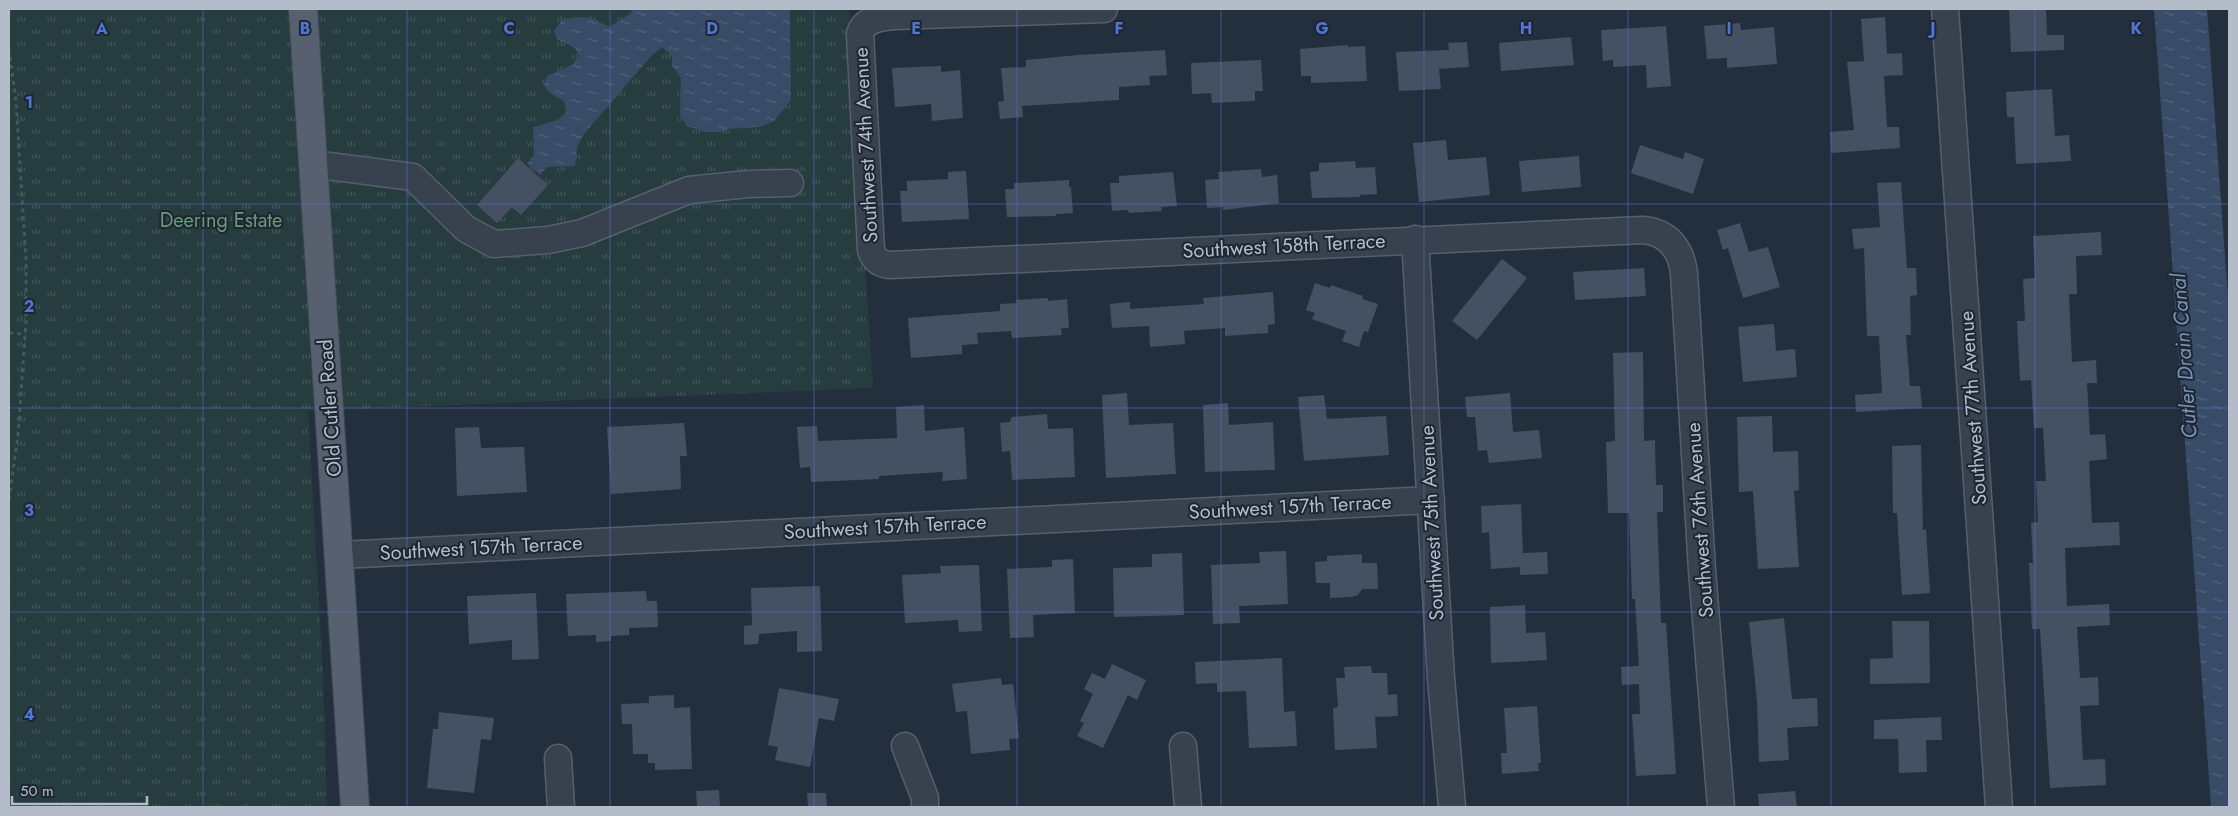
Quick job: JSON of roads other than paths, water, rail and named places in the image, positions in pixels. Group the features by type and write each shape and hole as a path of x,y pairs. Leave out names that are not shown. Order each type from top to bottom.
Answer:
{"main road":[{"name":"Old Cutler Road","path":"303,9 355,807"}],"street":[{"name":"Southwest 74th Avenue","path":"899,264 881,264 871,250 860,34 867,23 876,18 886,17 1104,9"},
{"name":"Southwest 77th Avenue","path":"1945,9 1999,807"},
{"path":"313,164 412,177 466,229 494,244 548,240 582,233 689,190 748,184 790,183"},
{"name":"Southwest 158th Terrace","path":"899,264 1643,230 1656,232 1667,238"},
{"name":"Southwest 76th Avenue","path":"1667,238 1679,254 1684,273 1702,570 1720,807"},
{"name":"Southwest 75th Avenue","path":"1415,239 1441,678 1452,807"},
{"name":"Southwest 157th Terrace","path":"340,555 1431,500"},
{"path":"905,746 925,798 925,807"},
{"path":"1183,746 1188,807"},
{"path":"558,758 561,807"}],"water":[{"path":"633,9 790,9 791,100 774,121 760,127 706,132 687,126 680,114 681,78 672,66 672,56 662,47 651,56 584,134 577,147 575,166 547,167 540,175 527,163 534,155 533,127 561,119 566,111 564,101 548,92 544,84 547,76 572,65 579,56 575,48 557,39 554,31 562,20 576,17 592,19 609,27 630,14"},
{"name":"Cutler Drain Canal","path":"2154,9 2207,9 2229,311 2229,807 2211,807"}],"park label":[{"name":"Deering Estate","path":"221,220"}]}
